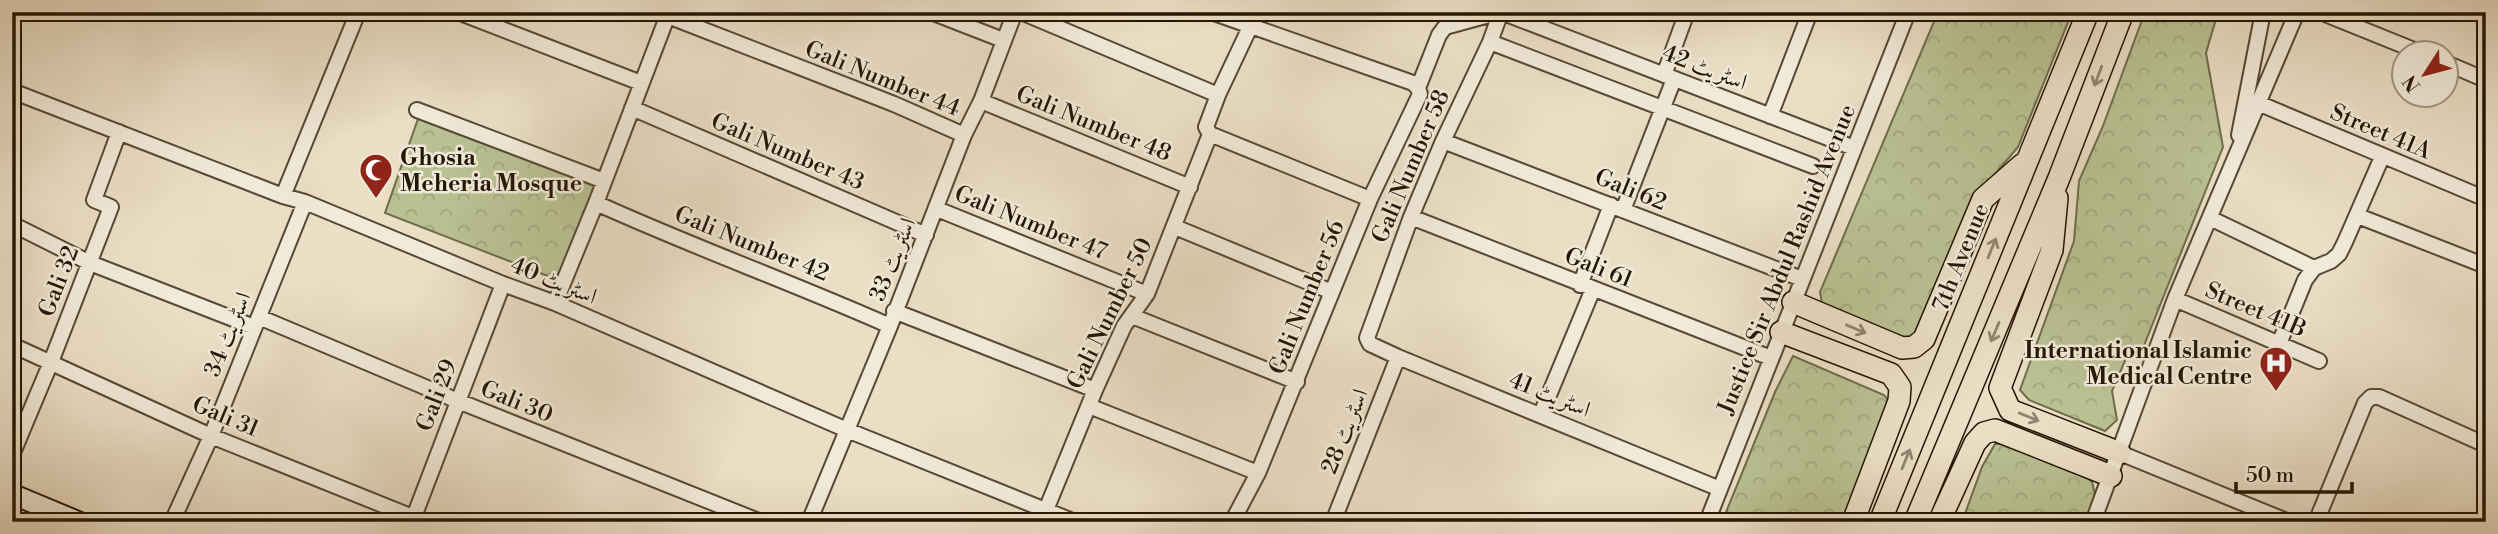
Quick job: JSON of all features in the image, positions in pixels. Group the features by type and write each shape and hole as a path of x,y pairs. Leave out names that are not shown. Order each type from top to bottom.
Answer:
{"main road":[{"name":"7th Avenue","path":"1880,522 2088,12"},
{"path":"1915,522 2059,178 2123,12"},
{"path":"1793,302 1902,348 1913,346 1924,339 1983,199 2028,160"},
{"path":"2059,178 2052,250 2000,388 2010,410 2120,453"},
{"path":"1781,331 1891,374 1900,387 1899,401 1853,522"},
{"path":"1939,522 1975,443 1984,433 1995,430 2111,476"}],"street":[{"path":"283,196 358,12"},
{"path":"458,12 641,83"},
{"path":"931,12 1003,40"},
{"path":"1018,12 1218,95"},
{"name":"اسٹریٹ 33","path":"809,522 937,209 964,135 981,101 1003,40 1018,12"},
{"path":"1211,12 1413,83 1418,88"},
{"name":"Gali Number 58","path":"1367,338 1411,217 1443,141 1490,42 1500,12"},
{"name":"اسٹریٹ 42","path":"1500,12 1854,148"},
{"name":"Gali Number 56","path":"1232,522 1258,473 1370,199 1420,94 1418,88 1439,35 1446,27 1500,12"},
{"path":"1541,414 1617,208 1662,108 1687,12"},
{"name":"Justice Sir Abdul Rashid Avenue","path":"1707,522 1908,12"},
{"path":"2235,162 2263,12"},
{"path":"2094,522 2175,299 2297,12"},
{"path":"2320,12 2390,40"},
{"path":"1770,116 1809,13"},
{"path":"555,303 668,14"},
{"name":"Gali Number 44","path":"668,14 894,104 964,135"},
{"name":"Gali Number 50","path":"1046,510 1124,326 1147,293 1175,227 1218,95 1250,27"},
{"path":"1490,42 1813,166"},
{"path":"2460,70 2486,80"},
{"name":"اسٹریٹ 40","path":"12,91 283,196 305,202 555,303 847,430 1075,522"},
{"name":"Gali Number 48","path":"981,101 1190,187"},
{"name":"Street 41A","path":"2258,103 2486,199"},
{"name":"Gali Number 43","path":"632,108 926,235"},
{"path":"417,110 604,181"},
{"path":"1208,131 1370,199"},
{"name":"Gali 32","path":"12,455 111,208 94,200 119,132"},
{"name":"Gali 62","path":"1443,141 1802,279"},
{"path":"2278,344 2305,280 2314,268 2331,261 2339,254 2382,157"},
{"name":"اسٹریٹ 34","path":"172,522 211,436 305,202"},
{"name":"Gali Number 42","path":"596,203 890,326"},
{"name":"Gali Number 47","path":"937,209 1147,293"},
{"path":"2358,216 2486,266"},
{"name":"Gali 61","path":"1411,217 1771,358"},
{"path":"2211,219 2314,268"},
{"name":"Gali 30","path":"12,224 90,263 256,322 761,522"},
{"path":"1175,227 1332,292"},
{"path":"463,267 468,253"},
{"name":"Gali 29","path":"417,520 458,401 503,284"},
{"name":"Street 41B","path":"2175,299 2319,361"},
{"path":"894,311 1095,390"},
{"path":"1132,316 1297,382"},
{"name":"اسٹریٹ 41","path":"1367,338 1370,344 1398,358 1720,489"},
{"name":"Gali 31","path":"12,345 211,436 417,520"},
{"name":"اسٹریٹ 28","path":"1333,522 1398,358"},
{"path":"2316,522 2365,403 2371,397 2379,397 2486,445"},
{"path":"1089,406 1258,473"},
{"path":"2120,453 2289,522"},
{"path":"12,494 79,522"},
{"path":"2482,522 2486,513"}],"green space":[{"path":"1938,12 2072,12 2018,147 1984,187 1914,347 1823,309 1820,292"},
{"path":"2145,12 2218,12 2206,53 2223,147 2141,353 2127,356 2112,391 2117,420 2105,431 2029,400 2020,390 2074,241 2079,181 2103,126"},
{"path":"419,116 600,184 558,280 385,213"},
{"path":"1793,356 1884,395 1892,405 1847,522 1722,522 1775,392"},
{"path":"2007,443 2084,475 2092,482 2095,494 2087,522 1962,522 1982,467 1995,444"}],"place":[{"name":"Ghosia Meheria Mosque","path":"376,200"},
{"name":"International Islamic Medical Centre","path":"2276,393"}]}
